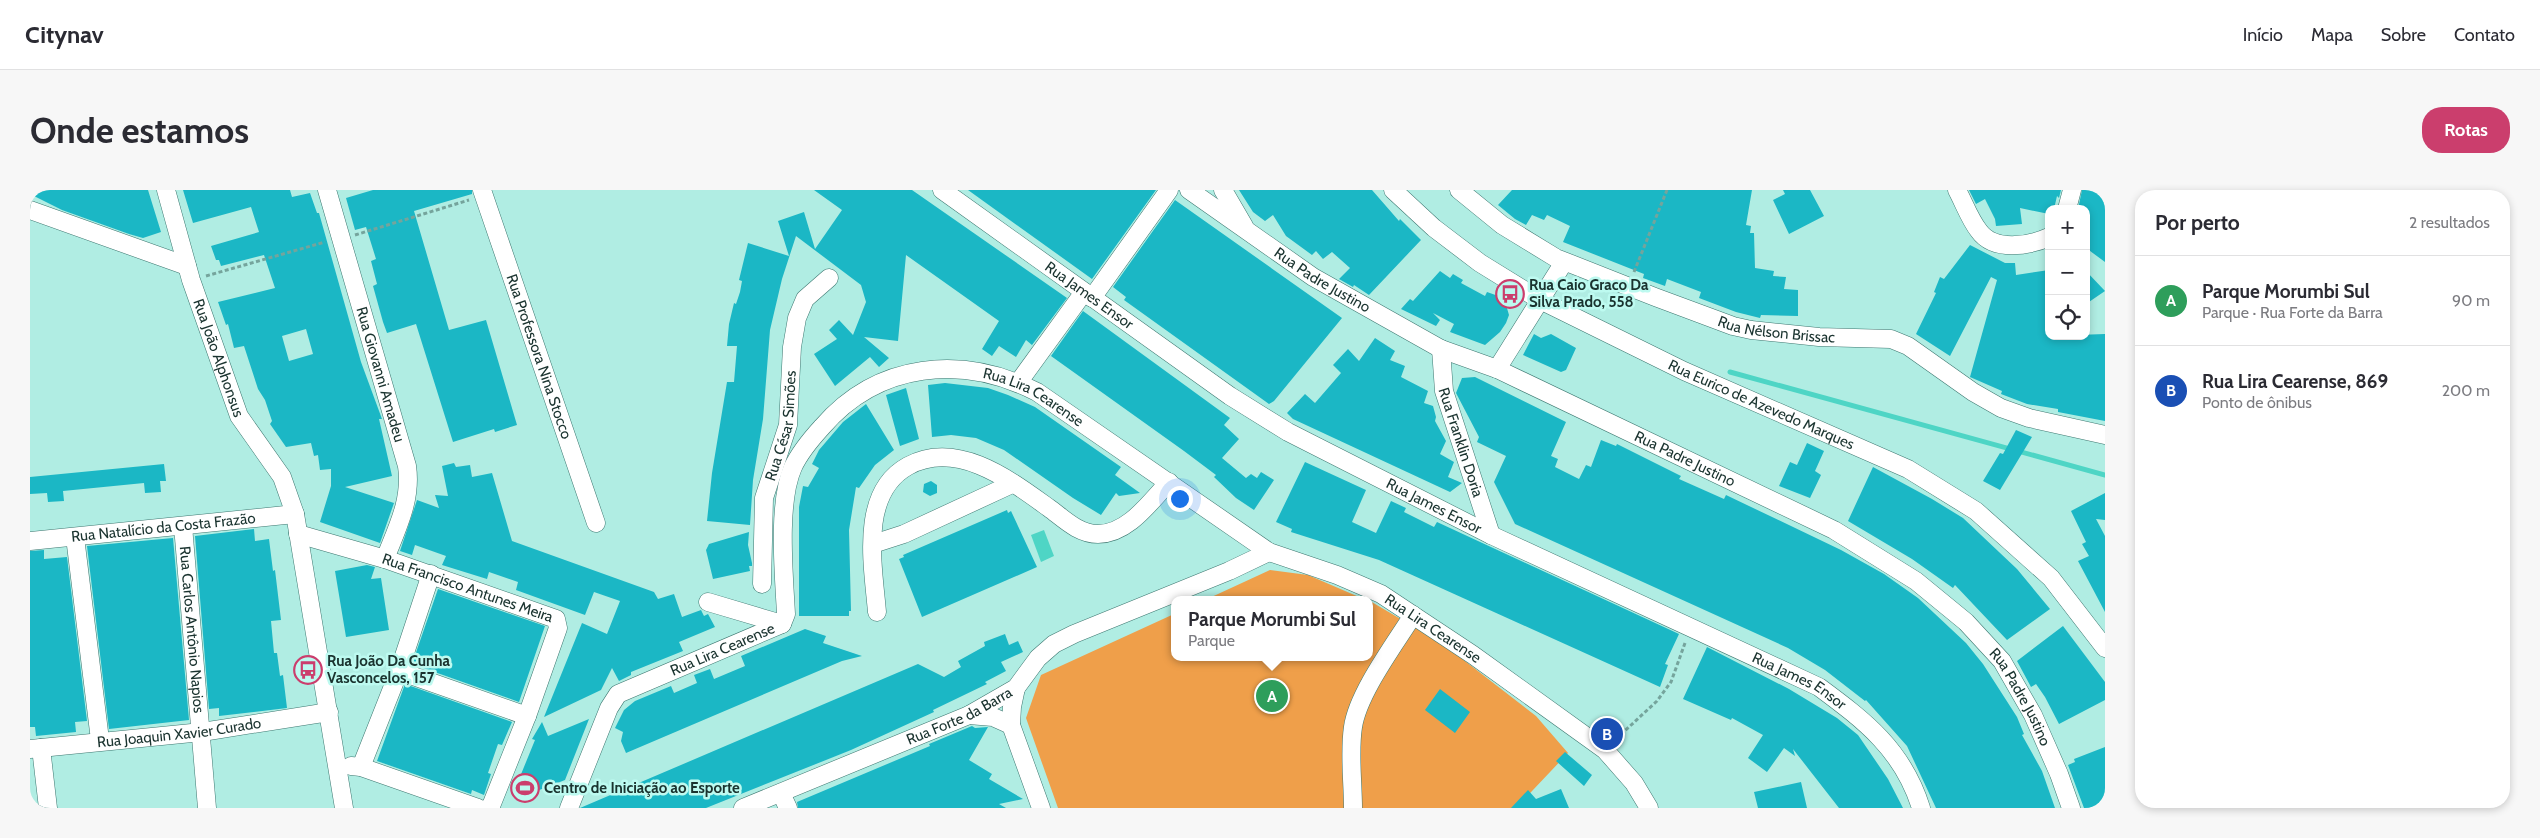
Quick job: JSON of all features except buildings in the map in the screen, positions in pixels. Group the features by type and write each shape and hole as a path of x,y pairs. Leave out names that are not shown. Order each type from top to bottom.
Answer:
{"street":[{"name":"Rua João Alphonsus","path":"166,190 187,266 239,416 282,477 295,514 344,808"},
{"name":"Rua Giovanni Amadeu","path":"327,190 407,466 409,480 407,501 386,559"},
{"name":"Rua Professora Nina Stocco","path":"482,190 596,523"},
{"name":"Rua James Ensor","path":"942,190 1230,396 1288,432 1491,535 1819,686 1859,717 1888,744 1906,774 1921,808"},
{"path":"1018,382 1169,190"},
{"path":"1189,190 1247,230"},
{"name":"Rua Padre Justino","path":"1222,190 1247,230 1312,277 1442,349 1497,369 1834,530 1916,581 1966,622 2002,661 2033,715 2059,774 2071,808"},
{"name":"Rua Eurico de Azevedo Marques","path":"1393,190 1434,228 1480,263 1540,300 1684,371 1908,469 1976,511 2051,578 2105,648"},
{"name":"Rua Nélson Brissac","path":"1459,190 1502,226 1564,262 1629,287 1744,329 1819,337 1891,339 1908,346 1973,392 2001,408 2037,420 2105,435"},
{"path":"1957,190 1980,232 1986,237 1996,242 2021,245 2045,238"},
{"path":"2068,205 2072,190"},
{"path":"30,210 187,266"},
{"path":"1497,369 1564,262"},
{"name":"Rua César Simões","path":"762,584 764,498 788,425 792,347 800,308 805,299 830,278"},
{"name":"Rua Franklin Doria","path":"1442,349 1444,391 1491,535"},
{"name":"Rua Lira Cearense","path":"568,808 610,708 618,694 782,624 786,614 784,524 787,489 793,468 814,435 850,398 868,387 890,378 917,372 958,369 991,374 1018,382 1052,401 1269,552 1337,575 1382,594 1605,750 1634,783 1649,808"},
{"path":"788,425 814,435"},
{"path":"877,612 872,544 876,509 880,494 895,476 913,463 928,458 956,458 975,462 1012,484 1082,531 1100,534 1115,530 1135,518 1169,482"},
{"path":"872,544 904,534 1012,484"},
{"name":"Rua Natalício da Costa Frazão","path":"30,542 295,514"},
{"name":"Rua Carlos Antônio Napios","path":"184,526 207,808"},
{"name":"Rua Francisco Antunes Meira","path":"298,534 386,559 556,619 558,628 527,716 491,806 488,808"},
{"path":"75,537 100,740"},
{"name":"Rua Forte da Barra","path":"743,808 785,800 970,715 1016,688 1038,658 1054,644 1229,571 1269,552"},
{"path":"361,767 398,670 430,574"},
{"path":"708,602 782,624"},
{"path":"1352,808 1353,727 1358,709 1380,668 1413,615"},
{"path":"398,670 527,716"},
{"path":"1016,688 1011,725 1041,808"},
{"name":"Rua Joaquin Xavier Curado","path":"36,748 100,740 202,732 329,712"},
{"path":"970,715 993,717 1011,725"},
{"path":"36,748 48,808"},
{"path":"338,765 361,767 478,808"}],"path":[{"path":"1629,287 1667,190"},
{"path":"1605,750 1657,701 1671,682 1690,628"}],"shaded area":[{"path":"1044,530 1054,556 1041,562 1031,535"},
{"path":"1270,570 1308,575 1357,596 1214,596"},
{"path":"1373,603 1443,644 1536,716 1568,753 1516,808 1058,808 1026,718 1041,675 1171,615 1171,661 1373,661"}],"waterway":[{"path":"1730,372 2105,475"}],"place":[{"name":"Rua Caio Graco Da Silva Prado, 558","path":"1510,294"},
{"name":"Rua João Da Cunha Vasconcelos, 157","path":"308,670"},
{"name":"Parque Morumbi Sul","path":"1272,696"},
{"name":"Rua Lira Cearense, 869","path":"1607,734"},
{"name":"Centro de Iniciação ao Esporte","path":"525,788"}]}
